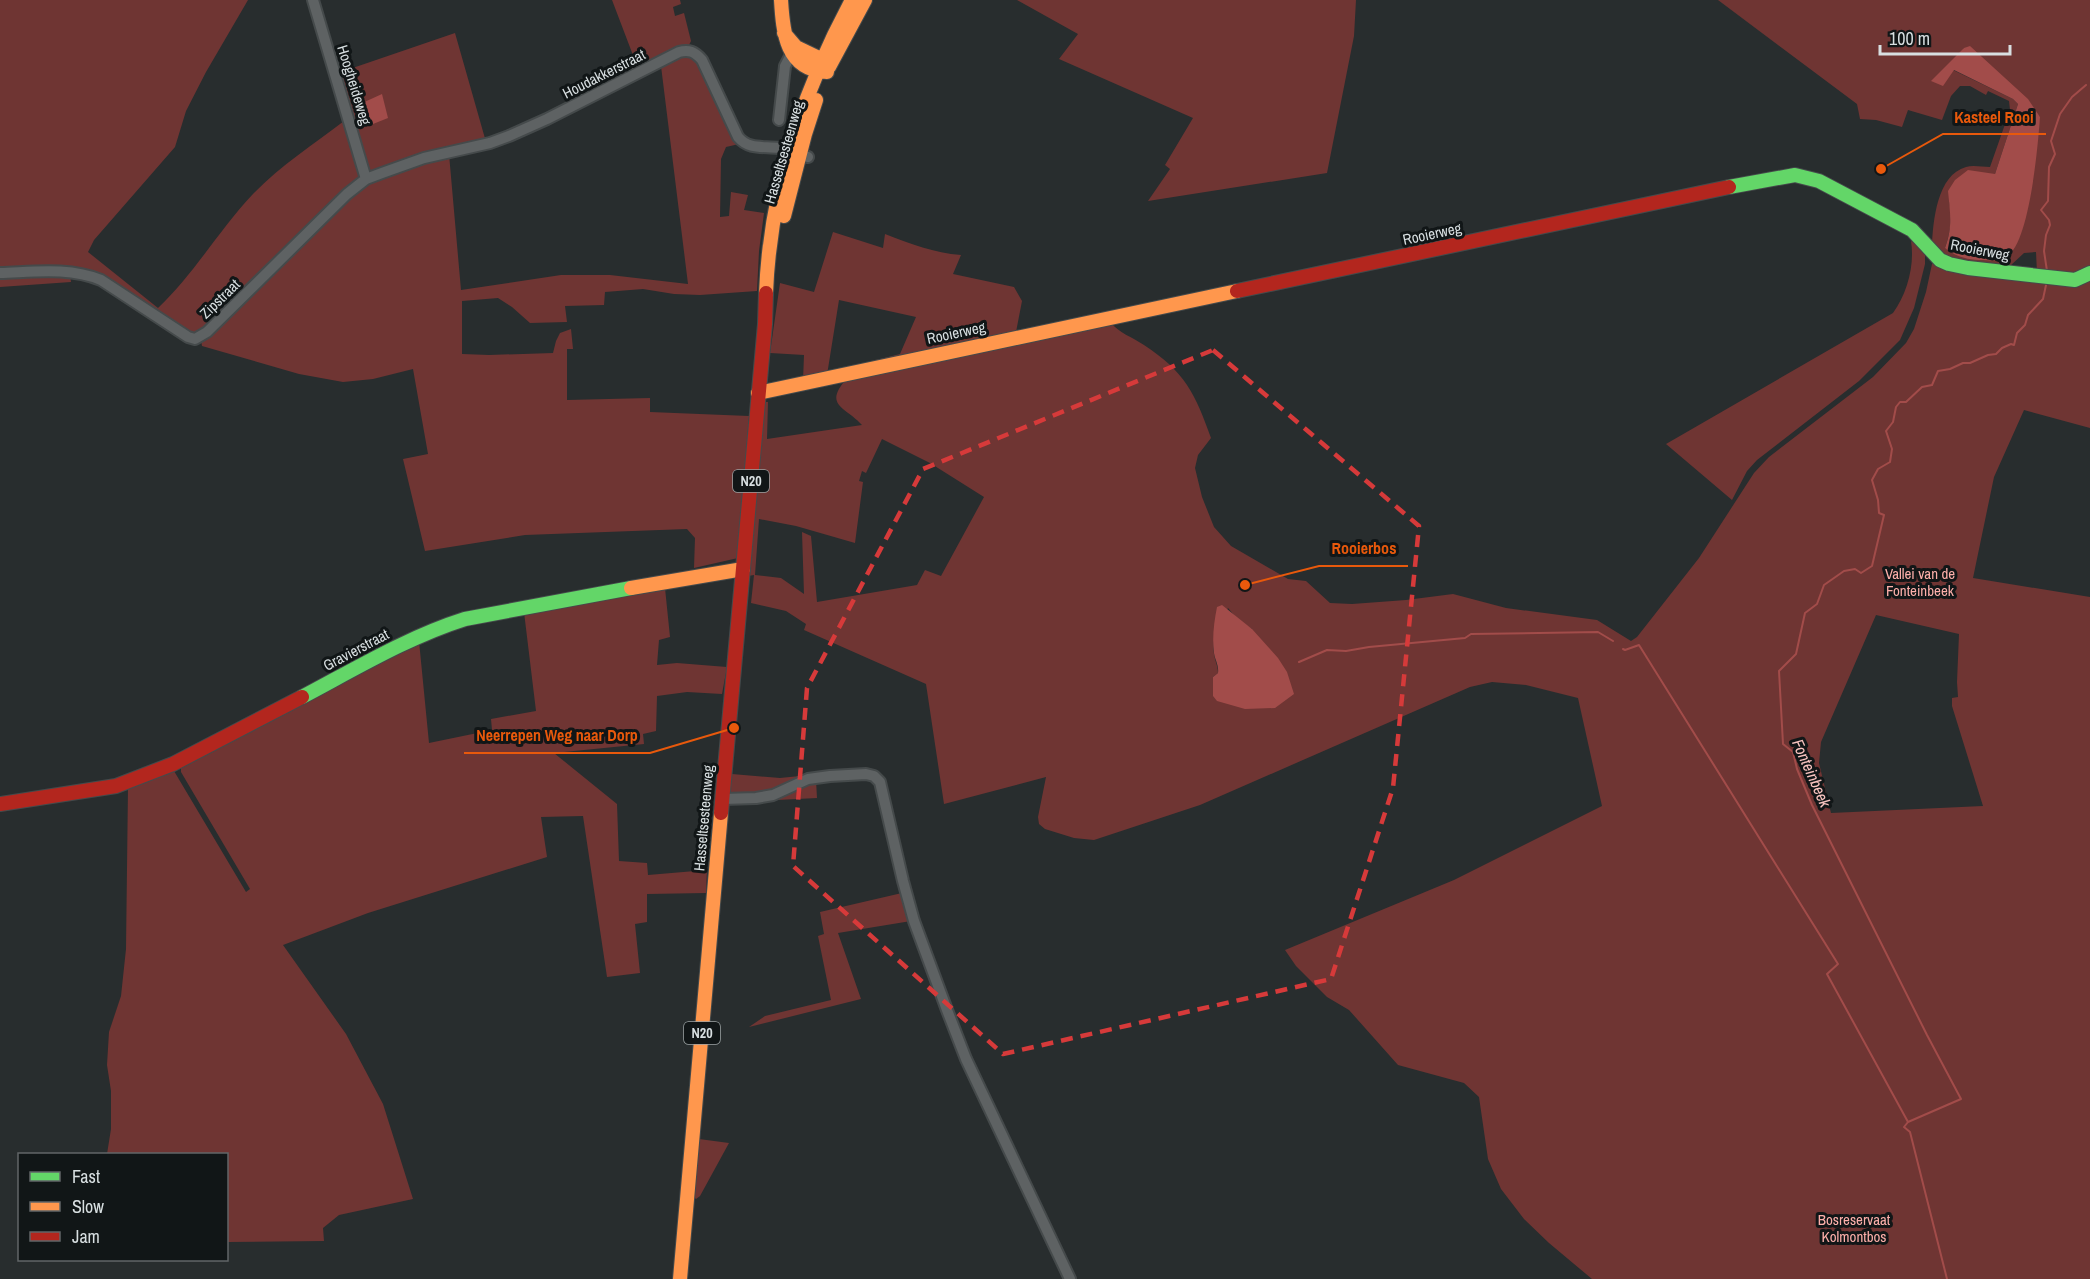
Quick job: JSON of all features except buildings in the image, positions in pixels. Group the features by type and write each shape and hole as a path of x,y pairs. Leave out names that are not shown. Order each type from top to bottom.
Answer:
{"street":[{"name":"Hoogheideweg","path":"313,0 366,179"},
{"path":"781,0 784,33 794,49 821,68"},
{"name":"Hasseltsesteenweg","path":"680,1279 772,229 778,189 798,154 821,68 852,0"},
{"name":"Hasseltsesteenweg","path":"821,68 866,0"},
{"path":"779,120 785,66 794,49"},
{"name":"Houdakkerstraat","path":"366,179 424,158 490,143 508,136 687,50 697,54 702,60 742,142 752,147 780,148 798,154"},
{"name":"Rooierweg","path":"759,393 1776,177 1795,175 1819,182 1912,230 1941,260 1949,264 2075,280 2090,273"},
{"name":"Zipstraat","path":"0,273 55,271 93,277 188,337 195,339 207,332 366,179"},
{"name":"Gravierstraat","path":"0,804 116,786 144,777 407,642 465,619 743,569"},
{"path":"723,799 774,795 808,779 830,776 866,774 874,776 880,782 914,921 947,1010 966,1059 1070,1279"}],"highlighted area":[{"path":"1213,350 1419,526 1393,788 1331,979 1003,1054 793,866 807,688 923,469"}],"green space":[{"path":"0,0 248,0 186,111 175,147 94,240 88,252 158,308 183,281 253,194 286,165 344,121 361,175 360,180 197,337 87,269 75,267 0,271"},
{"path":"612,0 680,0 681,4 673,7 675,16 684,13 691,41 689,45 639,71"},
{"path":"1017,0 1356,0 1354,36 1327,173 1148,201 1170,169 1165,165 1193,118 1059,59 1078,34"},
{"path":"1718,0 2090,0 2090,270 2082,276 2037,273 2036,252 2024,253 2010,266 1955,261 1932,246 1938,200 1943,189 1956,172 1966,167 1990,167 2010,110 2009,101 1988,91 1986,95 1970,86 1960,86 1951,96 1942,120 1908,110 1902,127 1876,120 1860,119 1857,104","holes":["1964,48 2040,117 2008,257 1990,260 1975,259 1945,248 1951,214 1949,202 1995,174 2018,104 2013,99 1953,70 1948,78"]},
{"path":"455,33 486,142 368,176 338,73"},
{"path":"684,55 694,58 702,69 739,144 726,147 721,159 720,217 729,216 731,192 748,195 744,210 764,213 757,291 700,295 643,289 605,292 604,305 565,306 567,322 530,323 498,298 462,301 462,354 553,353 560,333 571,329 573,349 567,349 567,400 650,398 650,412 749,416 738,558 694,568 695,538 687,529 525,535 425,551 403,459 428,454 413,369 373,379 343,382 299,374 202,346 201,340 366,184 449,154 461,290 561,275 610,275 688,284 661,66"},
{"path":"833,232 883,248 885,234 913,245 961,255 953,274 1014,287 1022,301 1016,332 872,366 872,361 900,354 916,317 839,300 827,375 803,381 804,355 770,353 780,283 814,292"},
{"path":"1911,241 1925,251 1925,264 1914,308 1900,340 1859,381 1757,460 1747,471 1732,500 1666,444 1893,313 1909,279 1912,260"},
{"path":"1936,261 2090,278 2090,428 2024,410 1994,477 1973,578 2090,597 2090,1279 1592,1279 1524,1219 1501,1189 1488,1159 1479,1097 1464,1083 1398,1065 1349,1010 1327,997 1296,966 1285,950 1454,880 1602,806 1578,698 1526,685 1492,682 1470,687 1200,805 1094,840 1074,838 1045,829 1039,824 1038,817 1046,777 944,804 926,684 804,630 806,624 786,611 751,603 754,575 748,576 764,402 768,402 767,439 862,425 839,405 837,400 840,387 848,377 1110,322 1170,365 1194,396 1211,438 1198,455 1195,468 1202,497 1214,527 1231,546 1288,579 1306,581 1330,603 1352,604 1453,594 1506,608 1597,620 1631,641 1637,637 1699,558 1754,473 1769,457 1873,377 1906,343 1914,329 1932,264","holes":["882,439 930,463 984,497 941,576 925,570 917,585 817,602 811,536 802,532 804,594 781,578 755,575 759,519 796,526 855,543 863,482 859,481 862,471 866,473","1228,608 1239,621 1252,629 1213,696 1213,677 1218,673 1213,648 1217,630","1876,615 1959,634 1958,697 1952,698 1952,706 1983,806 1831,813 1819,763 1821,742"]},
{"path":"70,275 71,282 0,287 0,276"},
{"path":"665,588 670,637 659,640 657,665 677,663 727,667 722,694 687,692 657,696 656,731 643,734 644,744 554,753 617,804 619,861 647,863 648,875 707,870 706,893 647,894 647,922 635,924 640,973 607,977 583,816 541,817 547,857 368,913 283,945 346,1034 383,1104 413,1199 339,1215 323,1228 324,1241 228,1242 228,1153 107,1153 111,1129 111,1091 107,1065 109,1032 121,996 126,949 128,787 174,771 246,892 250,889 181,772 181,767 419,641 429,743 492,730 491,719 536,711 524,612"},
{"path":"732,774 780,778 810,775 775,792 734,795 730,791"},
{"path":"816,780 817,798 758,801"},
{"path":"902,893 911,921 838,933 861,999 749,1027 765,1016 831,1000 818,936 824,934 820,912"},
{"path":"699,1139 729,1143 700,1196 696,1199 693,1196"}],"shaded area":[{"path":"1970,46 2028,99 2040,117 2028,211 2016,245 2009,255 1997,260 1967,259 1945,248 1950,226 1948,191 1955,180 1968,170 1995,174 2018,104 2013,99 1954,70 1943,86 1931,81 1964,48"},
{"path":"382,94 388,118 368,126 360,104"},
{"path":"1222,605 1252,629 1278,658 1287,672 1294,694 1275,708 1245,709 1217,701 1213,696 1213,677 1218,673 1214,653 1214,630 1217,607"}],"waterway":[{"name":"Fonteinbeek","path":"2047,271 2044,251 2050,225 2041,210 2048,201 2049,167 2055,154 2051,141 2060,114 2072,97 2086,85"},
{"name":"Fonteinbeek","path":"1947,1279 1910,1132 1904,1127 1908,1122 1961,1099 1812,805 1797,769 1793,752 1783,744 1779,671 1796,654 1805,613 1817,604 1824,585 1844,571 1855,569 1861,573 1872,566 1884,515 1879,513 1872,480 1878,469 1890,462 1892,449 1886,431 1893,422 1896,407 1900,402 1906,402 1922,387 1932,385 1938,371 1970,363 1996,354 2011,344 2014,345 2017,333 2025,325 2028,315 2043,299 2046,285"},
{"path":"1299,662 1327,650 1346,651 1465,638 1471,634 1598,632 1613,641"},
{"path":"1623,649 1639,645 1838,964 1827,974 1908,1122"}],"traffic: fast":[{"path":"1729,187 1795,175 1819,181 1912,230 1940,260 1949,264 2075,280 2090,273"},
{"path":"302,697 402,644 465,619 631,588"}],"traffic: slow":[{"path":"781,0 783,25 786,37 789,48 803,65 813,70 827,72 821,59 796,47 784,33"},
{"path":"766,293 774,216 792,142 818,70 852,0"},
{"path":"829,67 865,0"},
{"path":"784,216 816,100"},
{"path":"758,393 1237,291"},
{"path":"631,588 743,569"},
{"path":"680,1279 721,813"}],"traffic: jam":[{"path":"1237,291 1729,187"},
{"path":"721,813 766,293"},
{"path":"0,804 116,786 173,764 302,697"}],"place":[{"name":"Kasteel Rooi","path":"1881,169"},
{"name":"Rooierbos","path":"1245,585"},
{"name":"Neerrepen Weg naar Dorp","path":"734,728"}],"park label":[{"name":"Vallei van de Fonteinbeek","path":"1920,582"},
{"name":"Bosreservaat Kolmontbos","path":"1854,1228"}]}
